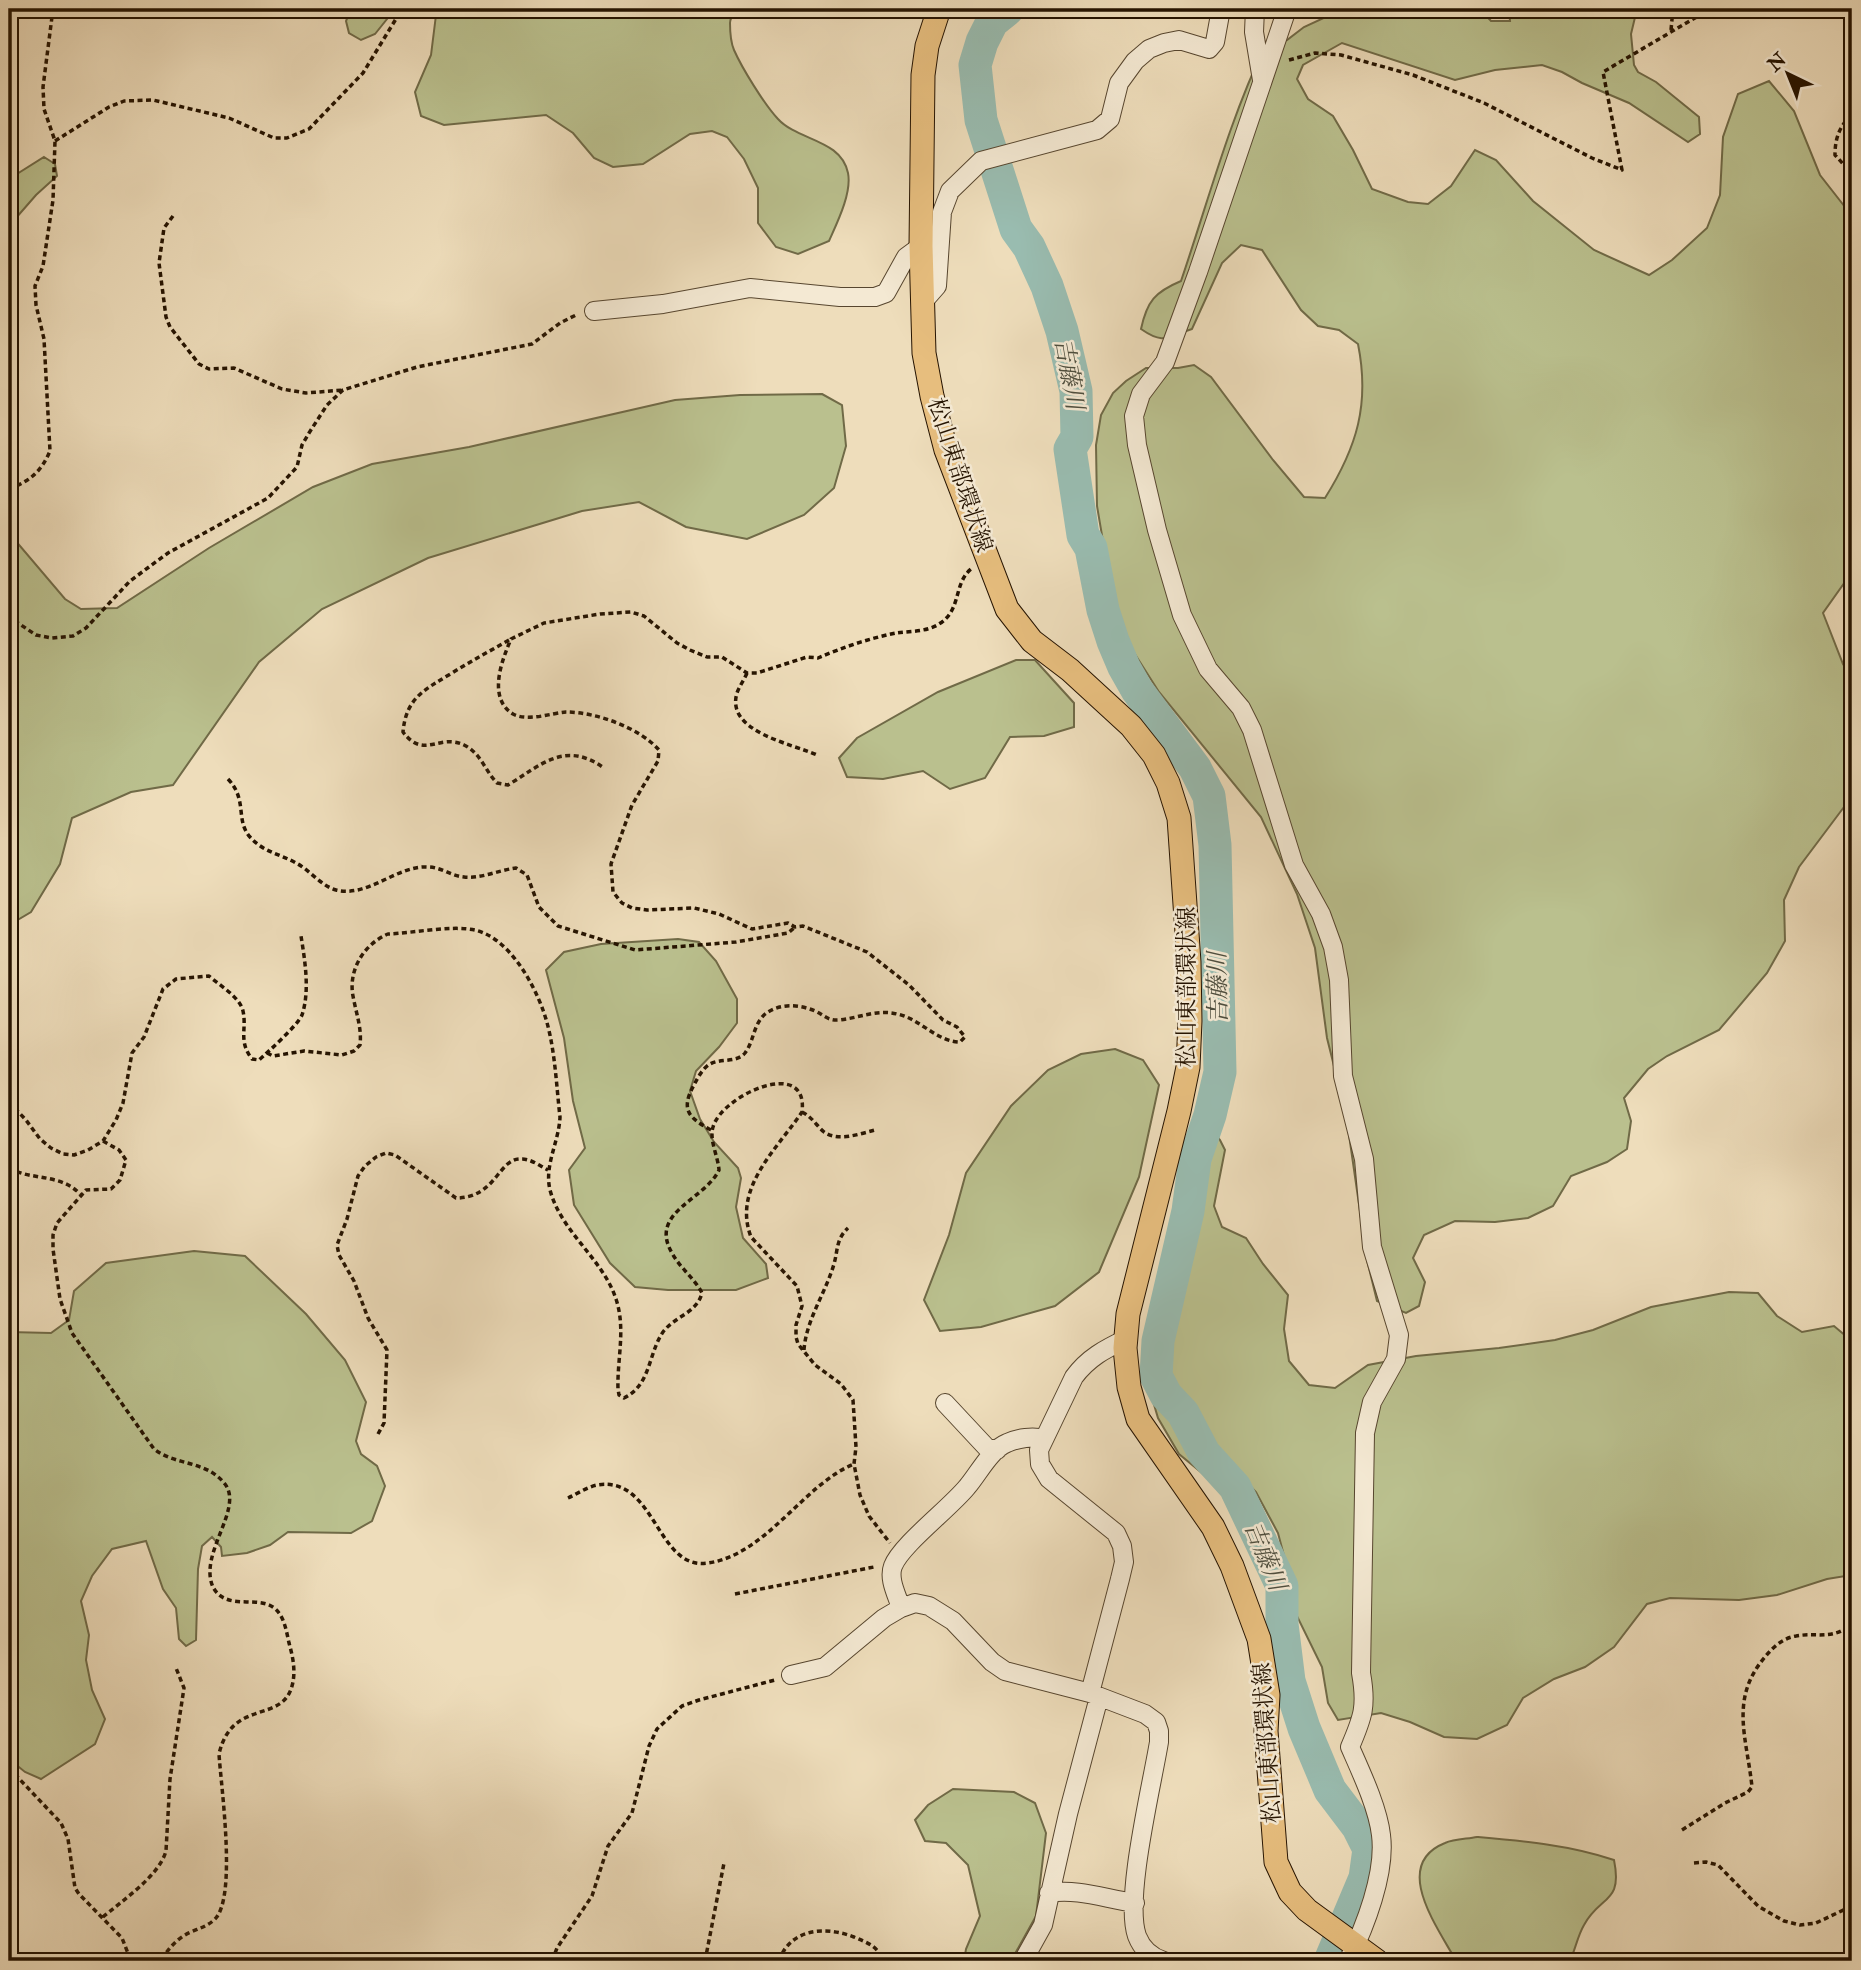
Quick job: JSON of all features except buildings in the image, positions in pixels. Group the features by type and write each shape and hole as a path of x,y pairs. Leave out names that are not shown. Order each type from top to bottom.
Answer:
{"main road":[{"name":"松山東部環状線","path":"939,9 927,46 923,75 921,246 924,353 946,450 1007,609 1032,641 1070,670 1131,726 1154,755 1168,783 1179,818 1189,962 1188,1067 1180,1111 1128,1314 1126,1339 1129,1387 1139,1419 1213,1528 1232,1566 1258,1639 1268,1695 1266,1731 1276,1862 1290,1892 1307,1910 1348,1945 1377,1961"}],"street":[{"path":"923,302 937,286 942,212 950,191 981,161 1097,130 1110,119 1119,83 1136,61 1149,49 1179,40 1209,49 1215,42 1221,9"},
{"path":"1255,9 1254,32 1262,80"},
{"path":"1287,9 1165,362 1140,394 1133,416 1154,517 1182,615 1208,669 1241,708 1252,730 1294,865 1321,914 1333,947 1339,980 1343,1076 1364,1159 1372,1247 1399,1335 1396,1359 1371,1402 1364,1433 1361,1673 1365,1696 1362,1719 1350,1747 1369,1792 1381,1833 1382,1859 1377,1885 1348,1945"},
{"path":"594,311 663,304 750,288 841,297 875,297 886,293 906,257 921,246"},
{"path":"1023,1961 1043,1925 1122,1570 1122,1546 1116,1533 1049,1479 1040,1464 1039,1450 1081,1367 1102,1350 1126,1339"},
{"path":"945,1403 987,1448 997,1450"},
{"path":"901,1608 891,1577 892,1569 900,1555 966,1489 997,1450 1007,1443 1026,1438 1044,1440"},
{"path":"791,1675 825,1667 884,1618 915,1603 929,1606 953,1621 992,1662 1005,1671 1094,1695 1145,1714 1156,1722 1159,1731 1139,1858 1133,1919 1139,1954 1164,1961"},
{"path":"1049,1893 1068,1890 1135,1903"}],"path":[{"path":"9,489 23,483 43,467 50,451 44,339 35,286 43,266 51,214 55,141 44,109 43,87 54,9"},
{"path":"55,141 109,107 124,101 153,100 229,118 274,138 287,138 309,129 363,74 402,9"},
{"path":"1671,30 1673,9"},
{"path":"1262,80 1286,61 1315,52 1340,55 1412,75 1483,103 1592,158 1622,170 1603,72 1710,9"},
{"path":"1852,115 1835,138 1835,156 1845,166 1852,166"},
{"path":"173,216 164,228 159,264 166,317 170,327 198,364 209,369 234,369 282,389 306,393 343,390 417,367 532,344 568,318 594,311"},
{"path":"9,614 18,624 36,635 52,639 73,636 86,628 113,596 168,553 268,498 297,467 302,445 309,433 327,405 343,390"},
{"path":"604,768 593,761 557,757 541,762 508,785 497,783 484,764 465,745 452,741 420,746 410,742 403,732 404,719 422,691 435,681 544,623 631,612 644,616 690,650 707,657 722,657 747,673 757,673 807,657 818,658 894,633 938,626 957,603 962,577 988,560"},
{"path":"511,639 499,672 499,689 505,706 514,715 528,717 569,712 584,715 628,726 651,741 659,750 657,761 632,805 611,863 613,892 622,903 632,908 648,910 694,908 719,914 752,929 788,923 795,927"},
{"path":"747,673 737,693 738,713 761,735 817,755"},
{"path":"228,779 240,795 244,829 252,839 270,852 297,863 336,890 348,891 365,887 412,868 428,867 466,878 516,868 527,875 540,907 558,926 635,950 736,942 788,933 795,927 803,926 867,952 909,985 943,1020 957,1027 965,1037 960,1042 950,1042 897,1013 874,1013 839,1020 828,1019 816,1011 794,1006 777,1007 764,1015 753,1030 744,1054 736,1059 713,1062 693,1086 688,1097 688,1113 711,1130"},
{"path":"267,1053 273,1056 304,1051 342,1055 354,1051 360,1045 361,1034 352,993 353,978 361,956 378,939 388,934 475,930 490,936 505,947 543,1010 560,1117 560,1130 549,1170 549,1188 556,1206 616,1297 622,1335 618,1390 624,1398 641,1385 664,1330 700,1301 702,1293 699,1287 671,1252 666,1235 671,1218 713,1179 719,1170 711,1130 717,1116 732,1102 766,1085 782,1082 793,1087 801,1096 802,1112 760,1167 748,1202 747,1219 751,1237 797,1286 802,1306 796,1325 796,1337 804,1351 815,1365 848,1391 853,1400 856,1447 854,1464 860,1495 869,1517 900,1555"},
{"path":"9,1102 40,1139 63,1154 74,1155 103,1141 123,1103 132,1053 144,1037 159,996 169,983 176,979 209,976 239,1003 243,1012 242,1026 247,1052 252,1059 259,1060 296,1025 301,1016 305,995 305,962 301,936"},
{"path":"802,1112 833,1136 844,1137 875,1130"},
{"path":"103,1141 124,1155 125,1167 116,1186 111,1189 90,1189 81,1195 57,1223 53,1235 52,1249 60,1299 72,1333 154,1449 170,1457 202,1466 214,1472 226,1485 227,1511 210,1565 210,1578 214,1589 220,1597 228,1601 273,1607 284,1624 293,1657 292,1686 282,1702 244,1717 227,1731 222,1741 219,1754 227,1880 221,1912 209,1925 189,1932 178,1940 160,1961"},
{"path":"378,1434 384,1423 387,1350 368,1318 337,1245 358,1176 376,1157 386,1153 395,1155 456,1198 478,1195 514,1160 522,1159 549,1170"},
{"path":"9,1168 21,1175 42,1175 58,1180 81,1195"},
{"path":"804,1351 809,1328 831,1274 838,1240 848,1228"},
{"path":"568,1498 595,1485 613,1484 627,1489 639,1500 666,1540 680,1554 694,1563 708,1563 745,1548 773,1529 832,1476 854,1464"},
{"path":"735,1594 881,1566 891,1577"},
{"path":"1682,1830 1748,1792 1752,1787 1742,1721 1742,1702 1758,1664 1784,1639 1797,1635 1827,1636 1839,1633 1852,1623"},
{"path":"103,1917 156,1870 166,1851 170,1779 184,1688 176,1668"},
{"path":"552,1961 557,1948 592,1896 608,1846 632,1813 649,1746 657,1729 676,1711 698,1700 748,1689 791,1675"},
{"path":"9,1768 61,1823 68,1839 75,1888 122,1938 131,1961"},
{"path":"1852,1795 1852,1813"},
{"path":"705,1961 724,1863"},
{"path":"1694,1863 1718,1865 1758,1906 1784,1921 1801,1925 1816,1923 1852,1906"},
{"path":"779,1961 783,1950 792,1940 824,1929 839,1931 870,1944 880,1951 883,1961"}],"green space":[{"path":"351,9 395,9 375,34 361,40 349,33 346,21"},
{"path":"421,9 736,9 730,21 733,47 766,104 786,126 828,147 844,162 848,173 848,190 829,241 798,254 776,247 758,223 758,188 744,159 727,137 712,131 690,134 643,164 613,167 594,158 573,133 546,115 444,125 421,116 415,92 431,55 436,15"},
{"path":"1333,9 1480,9 1491,21 1510,21 1509,9 1637,9 1631,34 1634,65 1638,72 1656,82 1699,117 1700,134 1688,142 1629,103 1542,65 1495,70 1455,80 1342,43 1303,65 1297,79 1308,99 1333,116 1372,189 1408,202 1428,204 1451,186 1475,150 1496,160 1533,201 1594,250 1649,275 1672,260 1707,228 1720,195 1723,137 1738,94 1769,81 1794,111 1820,175 1852,216 1852,572 1823,613 1843,664 1852,678 1852,801 1847,803 1799,867 1784,900 1785,941 1767,973 1719,1030 1667,1056 1648,1069 1624,1098 1631,1121 1627,1149 1607,1162 1571,1176 1553,1206 1528,1218 1495,1222 1455,1221 1424,1235 1413,1258 1425,1282 1419,1306 1406,1313 1377,1301 1367,1260 1346,1114 1327,1038 1315,948 1297,894 1261,817 1159,692 1124,637 1097,506 1096,445 1101,415 1113,393 1146,368 1194,365 1211,377 1304,497 1325,498 1345,461 1353,443 1361,406 1358,344 1339,330 1318,326 1301,310 1262,250 1241,245 1222,263 1192,329 1161,338 1141,329 1149,304 1158,294 1181,281 1230,132 1265,46 1287,40 1304,27 1326,17"},
{"path":"44,157 55,164 57,176 9,226 9,179"},
{"path":"822,394 842,405 846,446 834,488 804,515 747,539 686,527 639,502 582,511 428,558 322,609 259,662 173,785 131,792 72,818 60,864 31,912 9,925 9,533 65,599 81,609 117,608 209,548 313,487 372,464 469,447 675,400 740,395"},
{"path":"1016,660 1035,660 1074,703 1074,727 1044,736 1010,737 985,778 950,789 923,771 883,779 847,777 839,758 857,738 938,692"},
{"path":"678,939 699,942 716,961 737,999 737,1023 696,1071 690,1091 700,1119 714,1142 738,1168 741,1178 736,1207 743,1238 766,1264 768,1278 736,1290 635,1287 610,1263 574,1205 569,1170 585,1148 573,1101 564,1038 546,970 564,952 601,944"},
{"path":"1115,1049 1143,1060 1159,1085 1139,1177 1099,1272 1055,1306 981,1327 940,1331 924,1300 949,1235 966,1173 1011,1106 1048,1070 1081,1054"},
{"path":"1209,1126 1225,1150 1214,1206 1222,1227 1246,1238 1288,1295 1284,1329 1289,1361 1309,1385 1335,1388 1368,1365 1416,1356 1555,1340 1593,1330 1651,1307 1729,1292 1758,1293 1777,1316 1802,1332 1834,1326 1847,1337 1852,1369 1852,1575 1827,1579 1777,1595 1739,1600 1670,1598 1647,1604 1614,1647 1585,1667 1554,1679 1523,1698 1507,1725 1477,1739 1444,1737 1381,1713 1338,1720 1328,1703 1322,1667 1292,1606 1287,1567 1278,1533 1256,1492 1236,1471 1208,1478 1179,1454 1158,1418 1150,1391 1154,1340 1169,1278 1181,1155 1200,1127"},
{"path":"194,1251 245,1256 306,1314 345,1360 366,1402 356,1441 361,1454 377,1466 385,1486 372,1521 351,1533 288,1532 270,1545 247,1553 222,1556 221,1547 212,1537 202,1546 198,1569 196,1640 186,1646 179,1639 176,1608 163,1589 146,1541 112,1549 92,1576 81,1601 89,1635 86,1660 92,1690 105,1719 95,1744 41,1779 25,1772 9,1759 9,1332 51,1333 69,1320 74,1291 106,1263"},
{"path":"953,1789 1014,1792 1035,1803 1046,1833 1036,1916 1011,1961 964,1961 966,1949 980,1916 968,1865 946,1843 925,1841 915,1820 928,1805"},
{"path":"1477,1837 1563,1847 1614,1860 1616,1874 1613,1892 1590,1915 1570,1961 1456,1961 1424,1898 1420,1882 1421,1866 1429,1853 1445,1843"}],"waterway":[{"name":"吉藤川","path":"1008,9 992,22 975,65 981,120 1016,229 1029,247 1047,286 1062,331 1076,391 1077,437 1070,449 1083,535 1091,548 1103,610 1124,667 1137,690 1195,768 1209,796 1215,845 1220,1072 1210,1115 1195,1159 1188,1211 1158,1341 1156,1376 1166,1395 1183,1413 1204,1453 1235,1487 1282,1586 1282,1624 1289,1681 1304,1728 1330,1790 1358,1827 1369,1849 1365,1878 1330,1961"}]}
